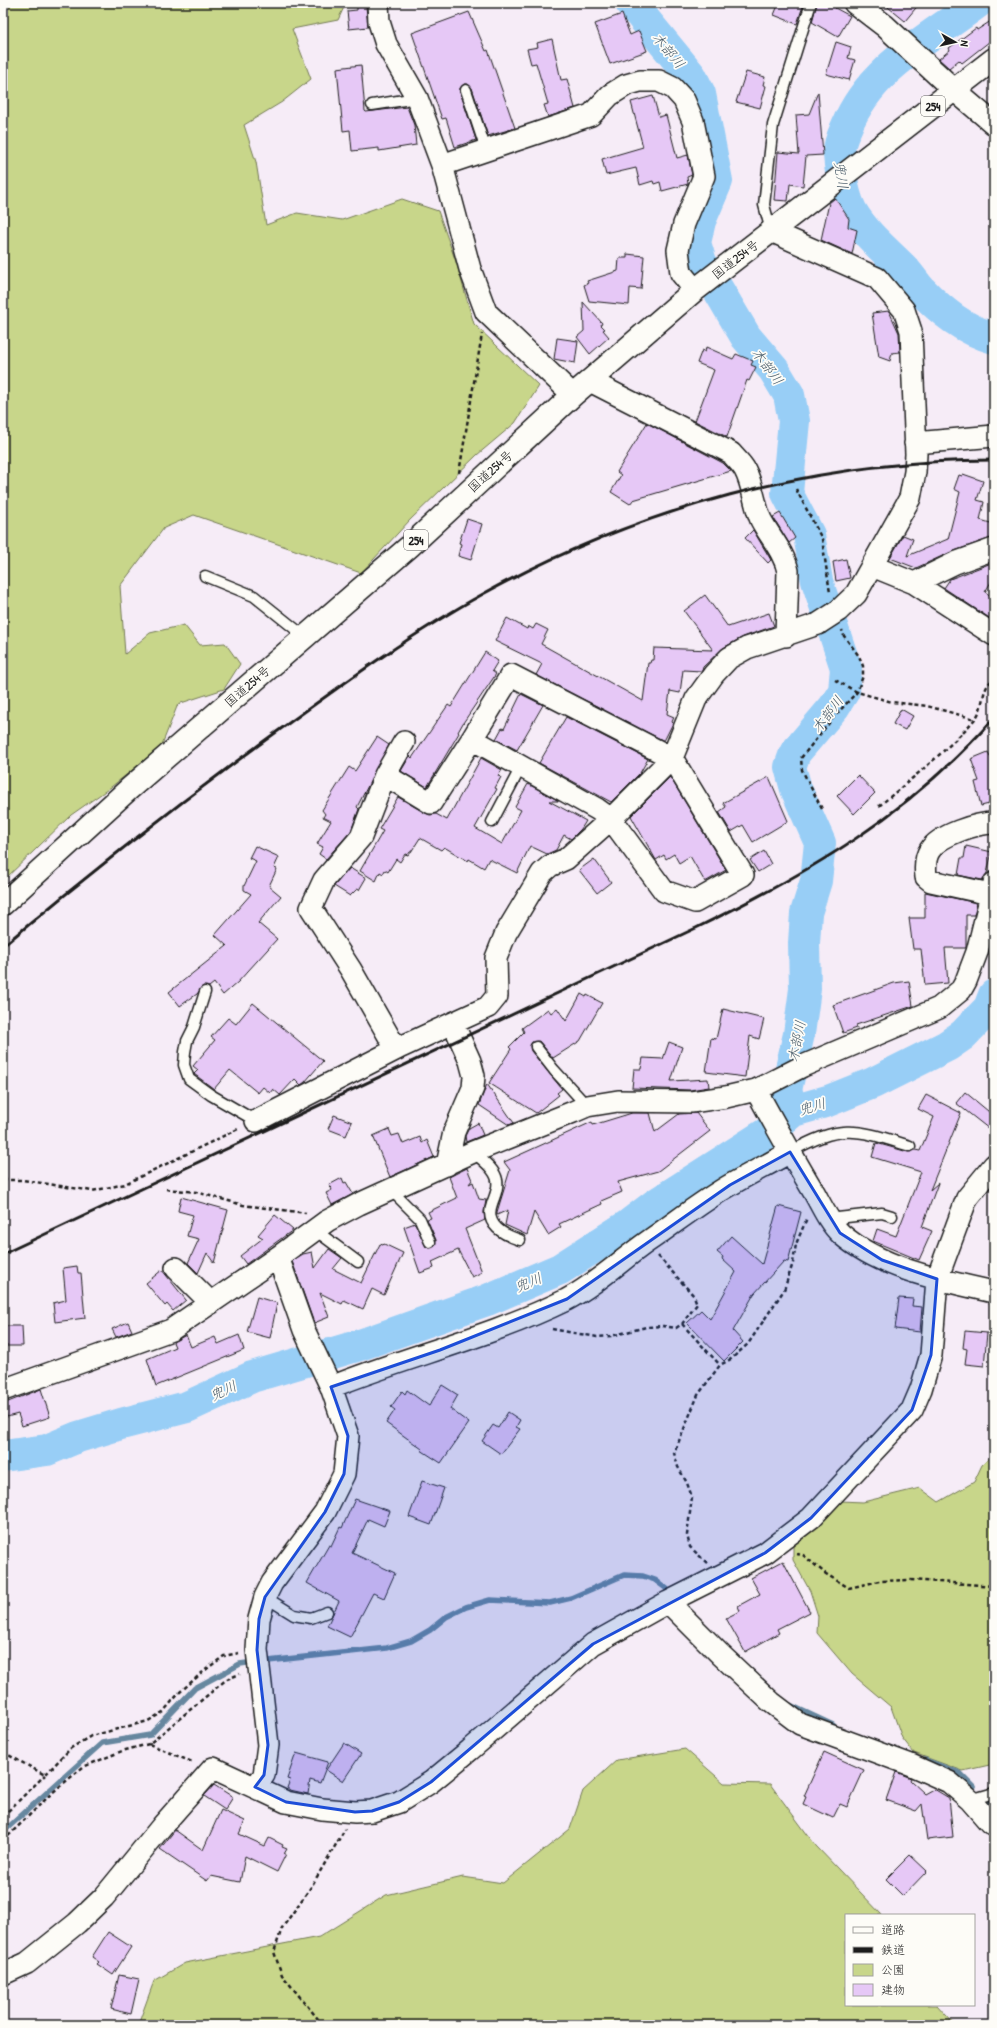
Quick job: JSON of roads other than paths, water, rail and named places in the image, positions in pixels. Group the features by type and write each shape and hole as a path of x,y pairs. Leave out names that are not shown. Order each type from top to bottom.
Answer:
{"main road":[{"path":"854,3 885,26 954,90"},
{"name":"国道254号","path":"3,904 129,790 304,636 410,546 573,395 695,290 994,59"}],"street":[{"path":"378,3 379,22 386,44 417,98 442,165 470,269 486,312 573,395"},
{"path":"442,165 591,115 610,95 626,85 640,81 659,82 673,88 684,100 693,121 704,176 684,224 678,250 681,273 695,290"},
{"path":"954,90 994,124"},
{"path":"256,1121 401,1047 488,1007 497,996 496,958 506,933 542,873 550,866 566,859 611,819 672,758 696,698 729,658 747,648 818,624 837,612 856,594 910,498 915,472 911,330 904,310 878,278 771,231"},
{"path":"590,381 731,453 745,470 760,517 770,538 780,549 786,561 788,571 786,636"},
{"path":"915,443 994,436"},
{"path":"914,583 955,563 994,549"},
{"path":"872,566 914,583 994,635"},
{"path":"385,775 431,803 511,675 672,758 743,876 695,902 664,891 611,819 597,809 472,739"},
{"path":"401,1047 391,1040 351,970 311,908 324,880 361,837 385,775 404,742"},
{"path":"3,1390 171,1330 278,1257 321,1225 359,1204 473,1152 587,1106 618,1101 691,1102 758,1094 779,1077 940,1008 952,999 964,986 977,952 992,888 931,881 926,877 925,867 929,851 934,844 961,830 994,823"},
{"path":"447,1165 454,1132 473,1088 474,1076 470,1061 453,1023"},
{"path":"758,1094 788,1149 840,1233 858,1247 882,1260 937,1279 994,1292"},
{"path":"328,1382 368,1372 440,1350 567,1300 730,1185 788,1149"},
{"path":"3,1974 27,1963 77,1924 104,1897 162,1826 213,1768 286,1802 322,1809 355,1812 372,1811 399,1802 431,1782 593,1644 668,1602 719,1577 770,1549 811,1518 912,1410 922,1389 931,1356 937,1279 967,1198 994,1165"},
{"path":"255,1787 264,1775 268,1745 257,1650 259,1619 264,1597 272,1583 325,1512 344,1474 348,1436 328,1382 304,1330 278,1257"},
{"path":"176,1268 211,1303"},
{"path":"668,1602 760,1691 800,1724 843,1739 949,1782 970,1800 990,1823"}],"lane":[{"path":"771,231 764,204 773,125 811,3"},
{"path":"466,90 486,150"},
{"path":"372,105 417,98"},
{"path":"205,576 254,596 304,636"},
{"path":"492,822 521,767"},
{"path":"205,992 194,1027 187,1040 184,1065 189,1079 211,1095 256,1121"},
{"path":"536,1047 554,1070 587,1106"},
{"path":"788,1149 825,1135 851,1131 865,1132 910,1146"},
{"path":"473,1152 495,1174 498,1181 497,1190 491,1206 490,1215 492,1222 498,1229 508,1236 520,1240"},
{"path":"391,1190 420,1219 430,1242"},
{"path":"825,1211 882,1213 892,1216"},
{"path":"321,1225 358,1262"},
{"path":"264,1597 294,1615 311,1618 327,1612"},
{"path":"970,1800 994,1793"}],"waterway":[{"name":"木部川","path":"631,3 691,76 700,94 717,181 700,221 695,243 701,262"},
{"name":"兜川","path":"977,3 902,57 870,88 857,107 846,128 841,140 839,156 846,197 852,212 863,228 905,270 920,289 936,305 963,325 994,338"},
{"name":"木部川","path":"716,286 746,337 774,370 789,395 794,421 787,493 809,535 817,581 846,668 844,691 834,707 795,753 790,767 796,789 820,843 816,881 806,913 804,943 805,989 799,1034 786,1090 793,1111"},
{"name":"兜川","path":"3,1456 47,1450 78,1437 187,1407 252,1377 360,1345 487,1300 560,1269 627,1226 656,1204 767,1133 793,1111 828,1101 873,1083 947,1046 963,1035 989,1008 994,995"},
{"path":"268,1661 387,1648 411,1641 430,1630 446,1617 466,1607 490,1600 550,1603 571,1598 624,1575 643,1576 655,1580 667,1589"},
{"path":"3,1832 102,1743 150,1735 195,1688 240,1664 254,1662"},
{"path":"790,1705 833,1725"},
{"path":"925,1760 960,1773 974,1787"},
{"path":"986,1801 994,1809"}],"railway":[{"path":"3,946 102,865 169,813 237,761 349,680 428,626 483,594 542,564 604,537 666,514 730,495 795,480 861,469 927,462 994,460"},
{"path":"3,1254 696,928 779,885 818,863 892,812 927,784 961,753 994,718"}]}
